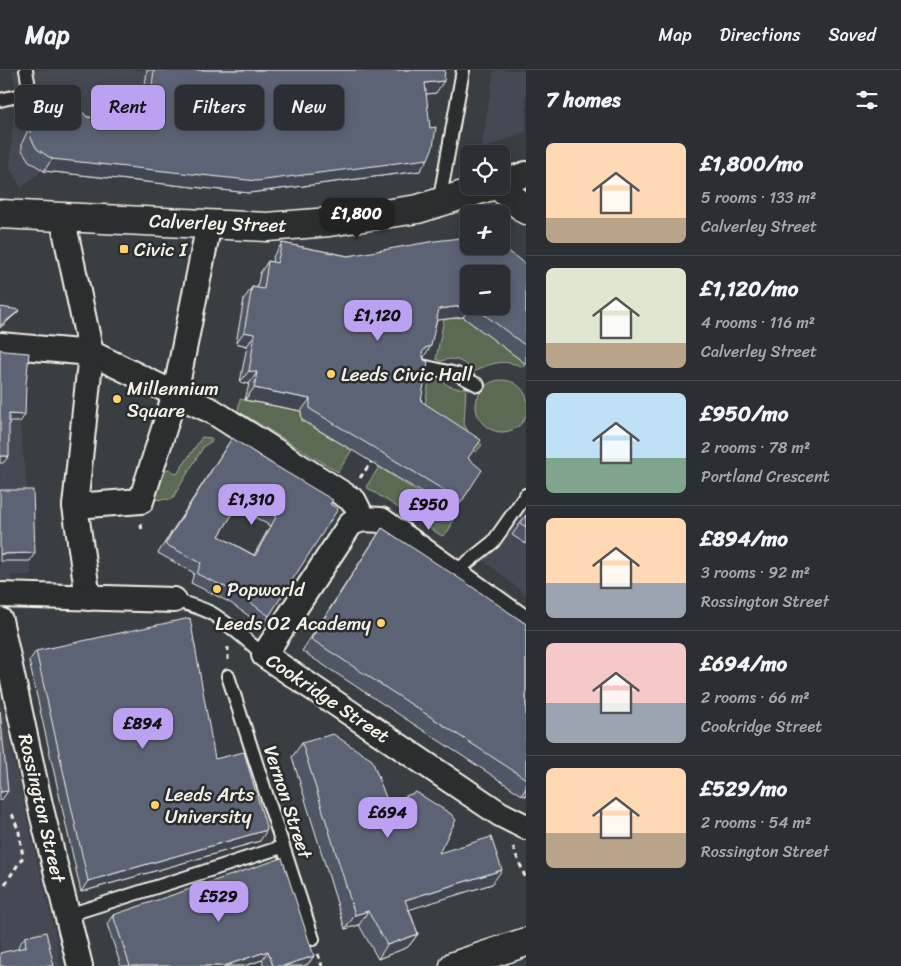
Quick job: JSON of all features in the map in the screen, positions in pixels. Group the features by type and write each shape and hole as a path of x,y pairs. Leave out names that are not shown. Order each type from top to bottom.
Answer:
{"street":[{"path":"510,180 526,174"},
{"path":"0,191 12,214"},
{"name":"Calverley Street","path":"12,214 266,227 329,222 418,209 464,195"},
{"path":"509,195 526,210"},
{"path":"62,216 91,353 75,506 88,598"},
{"path":"75,506 141,501 176,394 209,224"},
{"path":"0,345 91,353 212,411 354,502 372,520 454,573 526,624"},
{"path":"264,656 351,523 372,520"},
{"name":"Cookridge Street","path":"0,594 174,600"},
{"name":"Rossington Street","path":"0,620 40,805 80,966"},
{"name":"Cookridge Street","path":"264,656 500,814 526,827"},
{"name":"Cookridge Street","path":"500,814 526,840"},
{"path":"454,966 526,942"}],"lane":[{"path":"0,100 30,94 26,70"},
{"path":"439,203 463,70"},
{"path":"422,366 458,374 478,385"},
{"path":"454,573 493,542 526,495"},
{"name":"Cookridge Street","path":"174,600 211,613 264,656"},
{"name":"Vernon Street","path":"228,676 313,939"},
{"path":"68,915 282,847"}],"path":[{"path":"228,625 228,676"},
{"path":"6,884 23,857 19,832 11,811"}],"shaded area":[{"path":"12,70 439,70 436,93 417,95 344,130 344,85 274,85 274,130 343,130 219,189 42,171 21,188 10,168 15,86"},
{"path":"494,70 526,70 526,131 493,145 482,145"},
{"path":"0,351 20,422 28,497 32,575 11,575 11,582 0,588"},
{"path":"526,488 526,595 477,555"},
{"path":"0,699 54,928 60,966 0,966"}],"green space":[{"path":"463,317 526,364 523,367 504,362 486,366 474,372 467,365 459,361 451,359 441,361 436,359 444,319"},
{"path":"430,375 438,376 450,386 466,388 464,424 470,435 482,445 476,452 423,417"},
{"path":"497,380 507,380 517,384 526,396 526,416 521,425 507,432 497,432 483,425 476,411 476,401 483,387"},
{"path":"240,399 301,411 302,421 352,450 338,472 238,411"},
{"path":"202,437 211,438 212,441 204,446 172,499 145,500 159,473 169,469 177,474"},
{"path":"379,467 453,515 449,530 442,536 366,487"}],"building":[{"path":"154,70 445,70 444,81 425,83 430,128 436,127 433,147 428,159 257,181 52,159 37,149 31,138 31,130 81,130 81,110 87,117 91,117 91,130 165,130 165,85 152,85"},
{"name":"Leeds Civic Hall","path":"460,238 460,255 510,255 510,252 526,265 526,346 485,315 510,315 510,265 460,265 460,306 439,309 431,346 425,348 422,353 424,360 428,362 421,401 481,440 468,458 482,470 462,501 310,409 310,399 254,388 257,372 249,371 255,334 244,332 252,287 264,289 268,261 277,263 282,243 348,256"},
{"path":"0,307 20,310 0,326"},
{"path":"0,349 29,353 25,415 9,414 9,456 0,456"},
{"path":"232,438 333,500 330,504 338,509 269,616 236,592 197,574 201,563 165,544","holes":["243,497 276,517 255,556 219,536"]},
{"path":"0,490 33,490 35,553 0,554"},
{"path":"526,515 526,527 520,523"},
{"path":"382,528 526,624 526,779 311,639"},
{"path":"190,618 215,759 244,752 267,830 88,881 36,651"},
{"path":"0,711 8,791 0,792"},
{"path":"333,734 372,760 388,803 416,792 451,814 456,820 439,853 491,837 502,870 405,900 418,934 387,945 368,911 355,915 302,743"},
{"path":"282,858 314,956 283,966 273,966 268,951 224,966 130,966 113,915"},
{"path":"46,932 54,966 0,966 0,953 26,947 25,937"}],"place":[{"name":"Civic I","path":"124,249"},
{"name":"Leeds Civic Hall","path":"331,374"},
{"name":"Millennium Square","path":"117,399"},
{"name":"Popworld","path":"217,589"},
{"name":"Leeds O2 Academy","path":"381,623"},
{"name":"Leeds Arts University","path":"155,805"}]}
